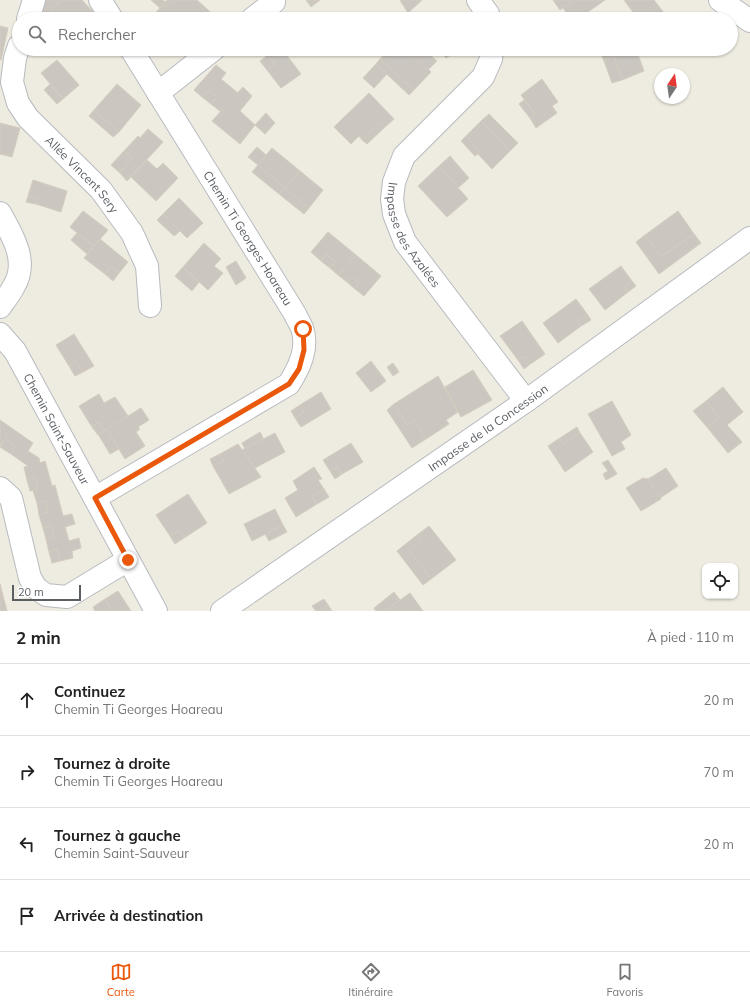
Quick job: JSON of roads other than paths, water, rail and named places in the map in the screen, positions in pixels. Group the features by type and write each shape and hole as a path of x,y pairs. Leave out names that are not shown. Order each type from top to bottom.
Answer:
{"street":[{"path":"30,12 34,0"},
{"path":"100,0 108,12"},
{"path":"478,0 487,12"},
{"path":"720,0 737,12"},
{"path":"261,12 274,2"},
{"path":"738,13 750,21"},
{"name":"Allée Vincent Sery","path":"16,56 12,82 18,102 28,118 100,190 132,233 147,266 150,306"},
{"name":"Chemin Ti Georges Hoareau","path":"95,498 289,384 299,369 304,350 303,329 295,314 135,56"},
{"path":"158,93 205,56"},
{"name":"Impasse des Azalées","path":"491,56 483,76 404,156 394,182 392,199 394,214 405,242 526,401"},
{"path":"0,213 19,252 20,267 15,285 0,307"},
{"name":"Impasse de la Concession","path":"222,611 526,401 750,238"},
{"name":"Chemin Saint-Sauveur","path":"0,334 15,351 156,611"},
{"path":"0,488 11,498 30,578 36,588 46,595 67,597 128,560"}]}
